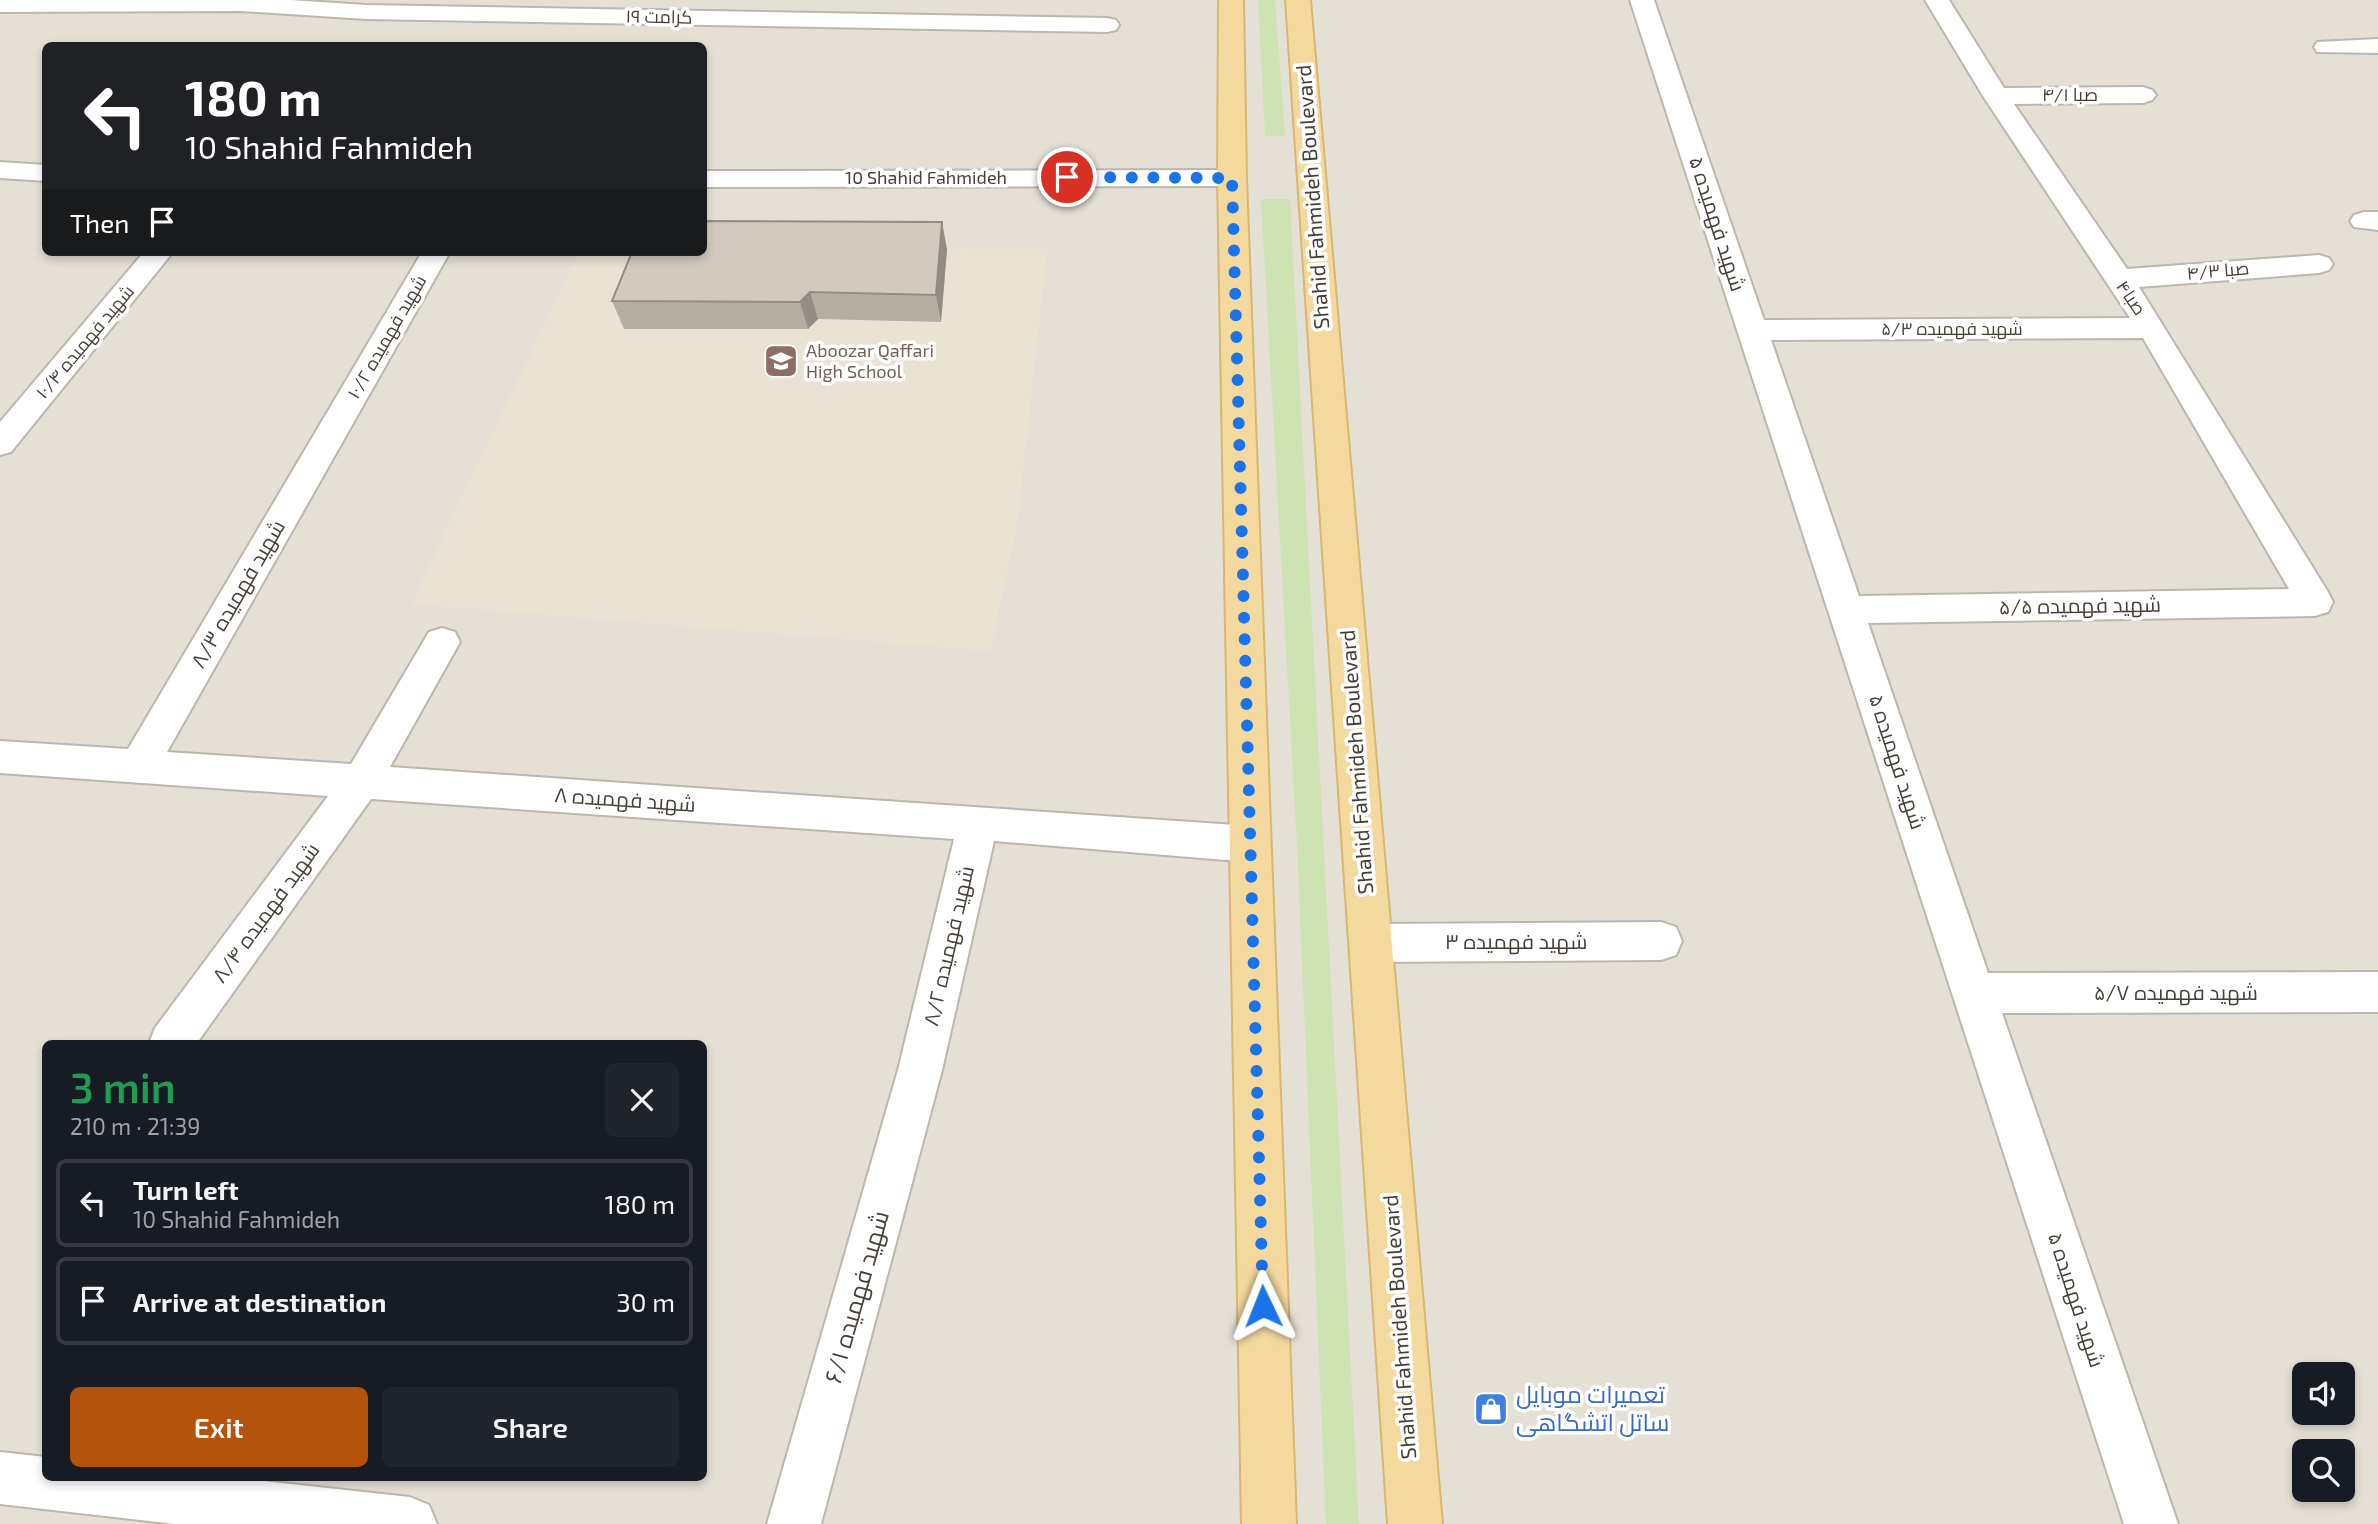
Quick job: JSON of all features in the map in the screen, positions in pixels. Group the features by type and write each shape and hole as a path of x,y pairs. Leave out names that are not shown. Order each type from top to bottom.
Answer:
{"main road":[{"path":"1231,0 1232,178 1269,1524"},
{"name":"Shahid Fahmideh Boulevard","path":"1298,0 1415,1524"}],"street":[{"name":"شهید فهمیده ۵","path":"1642,0 2151,1524"},
{"name":"صبا۴","path":"1937,0 1996,96 2151,328 2315,602"},
{"name":"کرامت ۱۹","path":"0,5 59,2 243,2 371,6 499,15 717,9 1107,25"},
{"path":"485,35 499,15"},
{"path":"2326,47 2378,46"},
{"name":"صبا ۴/۱","path":"1996,96 2143,95"},
{"path":"0,170 42,173"},
{"name":"10 Shahid Fahmideh","path":"707,179 1232,178"},
{"name":"شهید فهمیده ۱۰/۴","path":"5,438 156,256"},
{"name":"شهید فهمیده ۱۰/۲","path":"337,422 434,256"},
{"name":"صبا ۴/۳","path":"2118,279 2319,264"},
{"name":"شهید فهمیده ۵/۳","path":"1752,330 2151,328"},
{"name":"شهید فهمیده ۸/۳","path":"138,766 337,422"},
{"name":"شهید فهمیده ۵/۵","path":"1846,610 2315,602"},
{"name":"شهید فهمیده ۸/۴","path":"173,1040 361,782 442,642"},
{"name":"شهید فهمیده ۸","path":"0,757 1250,844"},
{"name":"شهید فهمیده ۸/۲","path":"920,1070 978,823"},
{"name":"شهید فهمیده ۳","path":"1371,943 1661,941"},
{"name":"شهید فهمیده ۵/۷","path":"1974,993 2378,992"},
{"name":"شهید فهمیده ۶/۱","path":"794,1524 920,1070"},
{"path":"32,1479 137,1509 410,1524"}],"shaded area":[{"path":"0,0 2378,0 2378,1524 0,1524"},
{"name":"Aboozar Qaffari High School","path":"707,248 1047,249 1017,525 990,651 411,604 577,256 707,256"}],"green space":[{"path":"1258,0 1275,0 1285,136 1265,136"},
{"path":"1261,199 1290,199 1359,1524 1326,1524 1297,846"}],"building":[{"path":"707,221 942,222 936,295 810,292 800,302 612,301 630,256 707,256"}],"place":[{"name":"Aboozar Qaffari High School","path":"781,361"},
{"name":"تعمیرات موبایل ساتل اتشگاهی","path":"1491,1409"}],"route":[{"path":"1067,177 1232,178 1263,1306"}]}
